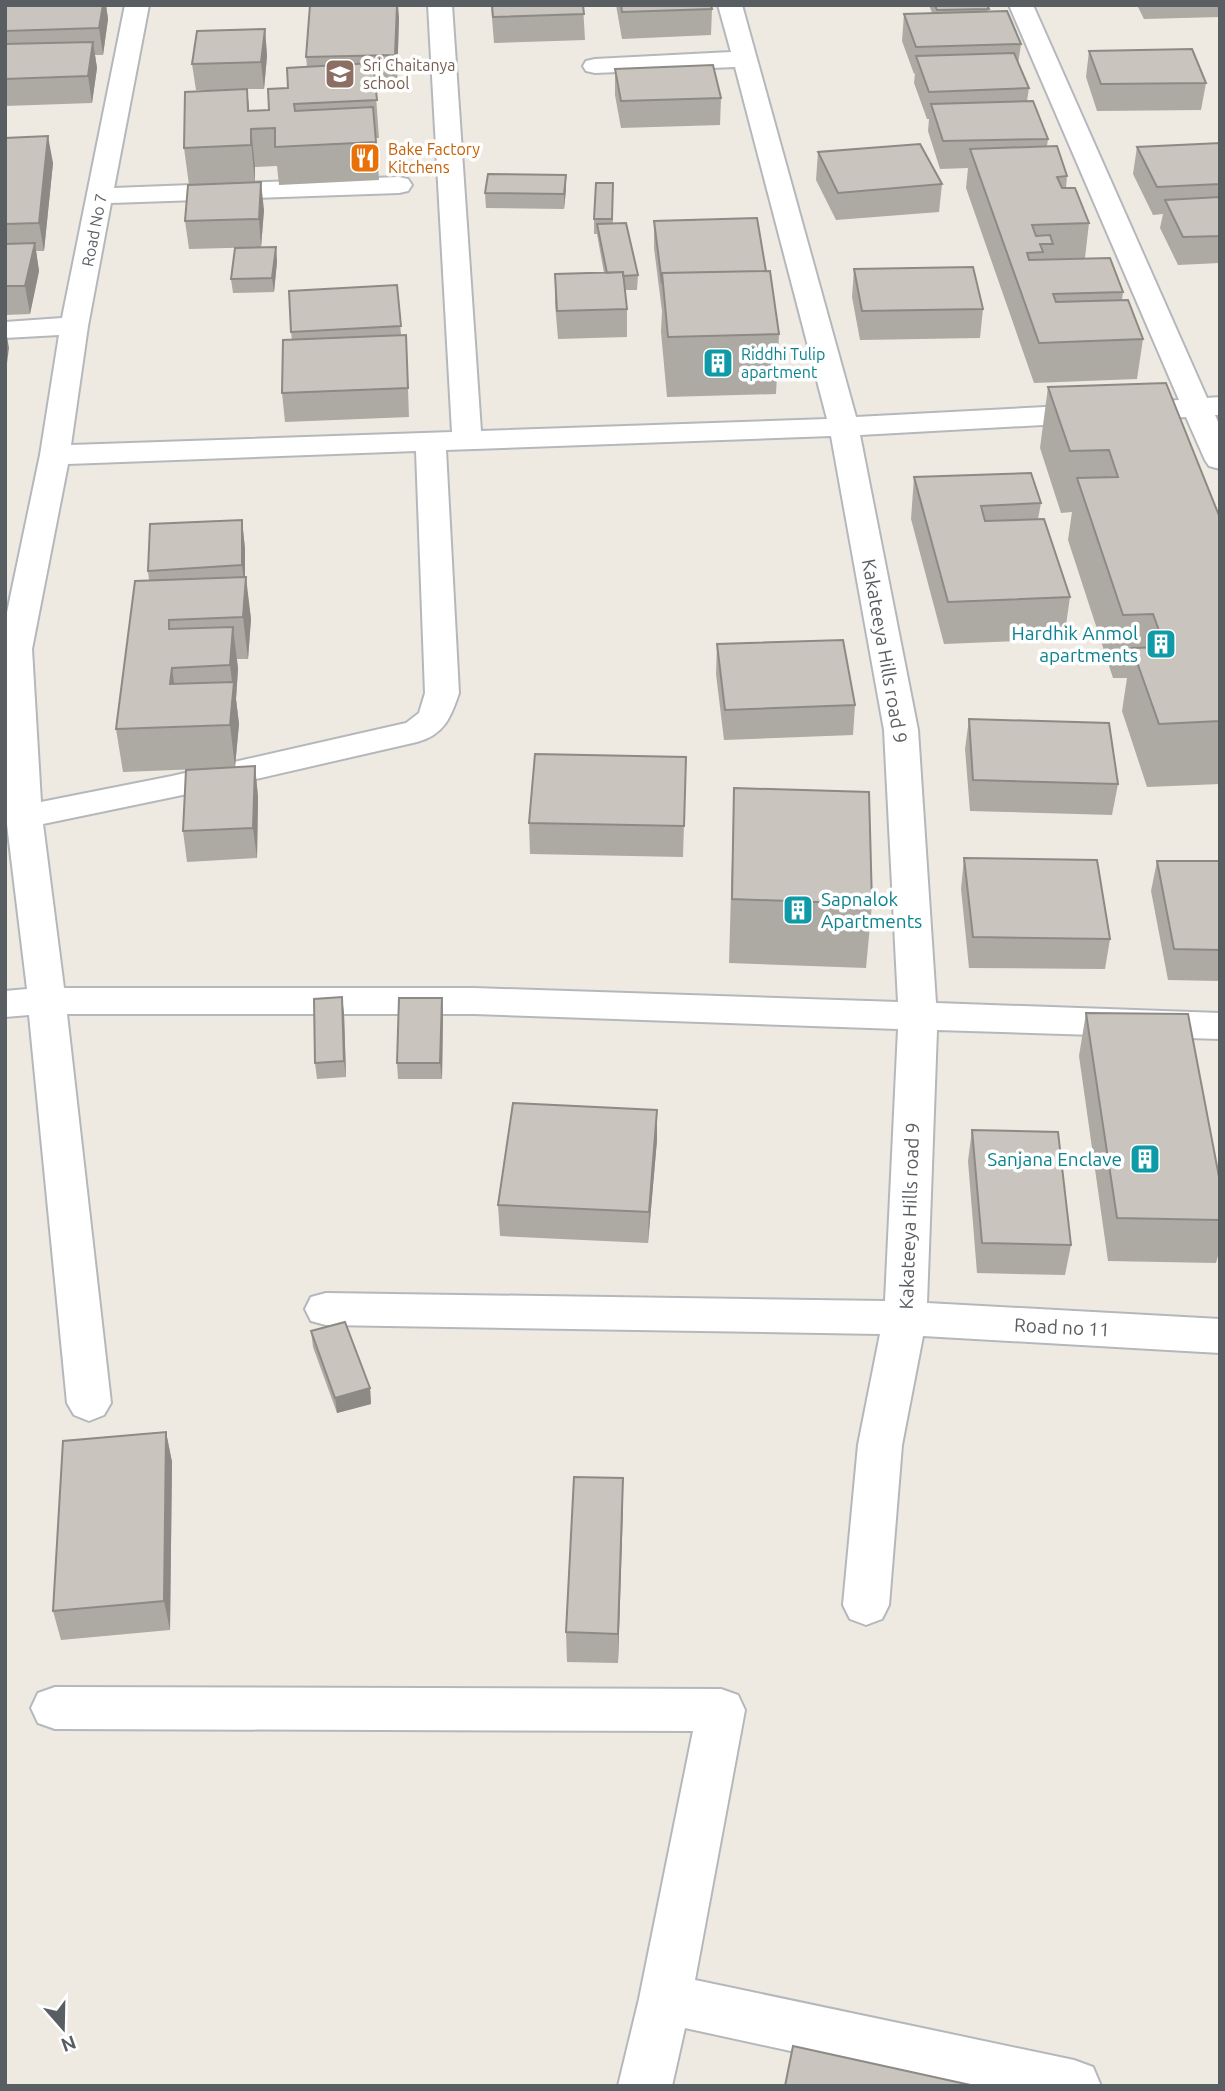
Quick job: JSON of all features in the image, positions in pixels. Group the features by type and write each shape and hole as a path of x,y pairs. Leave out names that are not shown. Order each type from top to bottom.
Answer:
{"street":[{"name":"Road No 7","path":"89,1403 47,1001 24,816 10,649 55,455 74,326 136,5"},
{"path":"440,5 467,442"},
{"name":"Kakateeya Hills road 9","path":"730,5 844,427 901,730 918,1016 905,1318 880,1445 866,1605"},
{"path":"1021,5 1208,407 1220,460"},
{"path":"595,66 744,59"},
{"path":"100,196 399,185"},
{"path":"5,330 74,326"},
{"path":"55,455 844,427 1208,407"},
{"path":"24,816 142,795 416,731 434,718 442,693 431,443"},
{"path":"5,1004 47,1001 474,1001 1220,1026"},
{"name":"Road no 11","path":"326,1309 905,1318 1220,1336"},
{"path":"55,1708 721,1710 645,2086"},
{"path":"664,1999 1074,2086"}],"building":[{"path":"5,5 103,5 99,28 5,31"},
{"path":"310,5 397,5 395,55 306,57"},
{"path":"492,5 583,5 584,14 493,17"},
{"path":"621,5 711,5 712,9 622,12"},
{"path":"935,5 987,5 989,9 937,10"},
{"path":"1007,11 1021,44 916,47 904,14"},
{"path":"265,29 261,62 192,64 197,31"},
{"path":"93,42 88,76 5,79 5,44"},
{"path":"1192,49 1206,83 1101,84 1089,51"},
{"path":"1014,53 1029,88 929,92 916,56"},
{"path":"373,63 377,100 294,104 295,111 373,107 376,142 275,147 275,128 251,129 251,145 184,148 185,92 247,89 248,111 269,110 268,89 288,88 287,68"},
{"path":"713,65 721,98 621,101 615,69"},
{"path":"1033,101 1048,139 943,141 931,104"},
{"path":"48,136 39,223 5,224 5,138"},
{"path":"1220,143 1220,184 1157,187 1137,147"},
{"path":"920,144 942,184 838,193 818,152"},
{"path":"1057,146 1067,176 1057,177 1062,188 1075,188 1089,223 1032,225 1036,236 1050,235 1053,244 1040,244 1043,252 1027,253 1029,260 1110,258 1123,292 1053,294 1056,302 1128,300 1143,339 1039,343 970,149"},
{"path":"488,174 566,175 564,194 485,193"},
{"path":"261,182 259,219 185,221 188,185"},
{"path":"596,183 613,183 612,219 594,219"},
{"path":"1220,197 1220,236 1183,237 1165,200"},
{"path":"757,218 766,271 662,273 662,283 654,221"},
{"path":"626,223 638,275 607,273 597,224"},
{"path":"35,243 25,286 5,286 5,244"},
{"path":"276,247 272,278 231,279 235,248"},
{"path":"973,267 983,309 862,311 854,269"},
{"path":"770,271 779,334 668,337 662,273"},
{"path":"623,272 627,309 557,311 555,274"},
{"path":"397,285 401,326 291,332 289,291"},
{"path":"406,335 408,388 282,393 283,340"},
{"name":"Hardhik Anmol apartments","path":"1166,383 1220,518 1220,721 1159,724 1132,648 1165,647 1153,614 1123,615 1077,478 1118,477 1109,450 1070,451 1048,387"},
{"path":"1031,473 1041,503 981,506 985,521 1044,519 1070,597 948,602 914,477"},
{"path":"242,520 242,565 148,571 150,524"},
{"path":"246,577 243,617 169,620 169,629 233,627 230,665 172,668 170,684 234,682 230,725 116,729 135,581"},
{"path":"843,640 855,705 725,710 717,644"},
{"path":"969,719 1109,723 1118,784 973,780"},
{"path":"535,754 686,757 684,826 529,823"},
{"path":"255,766 253,828 183,831 186,770"},
{"path":"734,788 869,792 872,904 732,899"},
{"path":"964,858 1097,860 1110,939 973,937"},
{"path":"1157,861 1220,861 1220,950 1174,949"},
{"path":"342,997 344,1061 315,1063 314,999"},
{"path":"399,998 442,998 440,1063 397,1063"},
{"name":"Sanjana Enclave","path":"1086,1013 1188,1014 1220,1182 1220,1220 1117,1218"},
{"path":"513,1103 657,1110 649,1212 498,1205"},
{"path":"972,1130 1058,1132 1071,1245 982,1243"},
{"path":"345,1322 370,1388 335,1398 311,1331"},
{"path":"166,1432 164,1601 53,1611 63,1441"},
{"path":"574,1477 623,1478 618,1634 566,1632"},
{"path":"793,2046 975,2086 785,2086"}],"place":[{"name":"Sri Chaitanya school","path":"340,74"},
{"name":"Bake Factory Kitchens","path":"365,158"},
{"name":"Riddhi Tulip apartment","path":"718,363"},
{"name":"Hardhik Anmol apartments","path":"1161,644"},
{"name":"Sapnalok Apartments","path":"798,910"},
{"name":"Sanjana Enclave","path":"1145,1159"}]}
